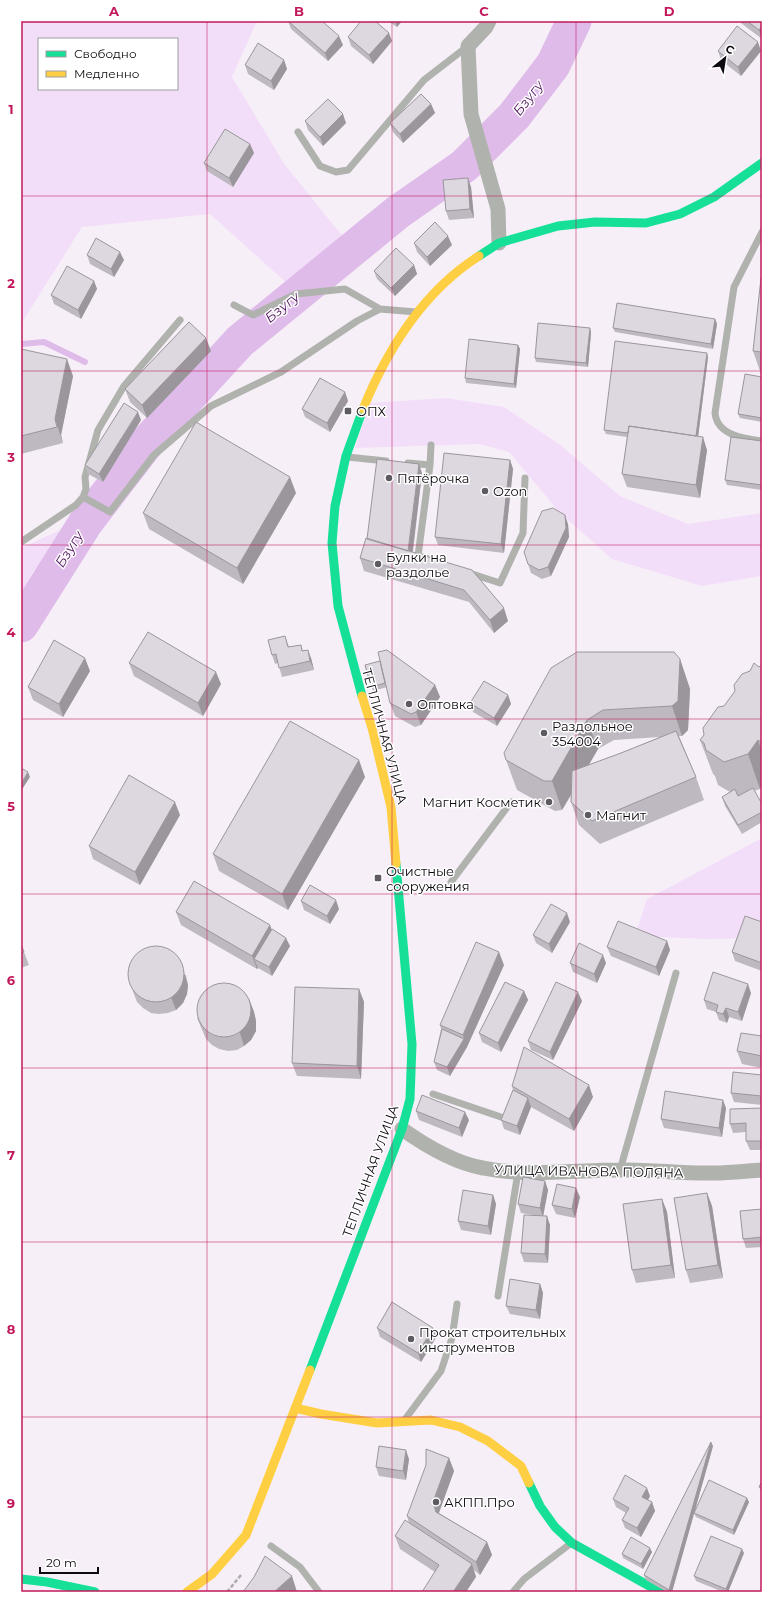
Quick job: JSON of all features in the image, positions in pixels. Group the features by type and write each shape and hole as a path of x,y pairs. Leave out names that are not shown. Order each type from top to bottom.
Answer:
{"street":[{"path":"488,21 486,27 468,46 471,114 498,209 499,243"},
{"name":"ТЕПЛИЧНАЯ УЛИЦА","path":"187,1592 199,1586 212,1575 246,1534 402,1129 410,1099 412,1044 392,813 372,728 352,662 338,606 332,543 335,506 346,456 373,384 392,350 418,312 444,283 474,259 499,243 558,226 595,222 646,222 680,214 714,197 762,162"},
{"name":"УЛИЦА ИВАНОВА ПОЛЯНА","path":"402,1129 417,1140 464,1163 483,1168 518,1172 620,1170 714,1173 762,1170"},
{"path":"294,1408 377,1423 430,1420 460,1427 488,1441 521,1466 540,1506 554,1527 572,1542 660,1592"},
{"path":"21,1579 47,1582 95,1592"}],"lane":[{"path":"298,132 320,166 336,172 348,170 424,80 468,46"},
{"path":"762,232 734,287 715,412 718,424 725,430 746,439 762,441"},
{"path":"234,304 253,315 296,294 345,289 380,308 418,312"},
{"path":"83,497 110,512 154,455 212,406 281,372 357,320 380,308"},
{"path":"21,542 76,505 83,497 86,489 85,477 98,430 124,386 180,320"},
{"path":"431,445 430,465 418,556 433,560"},
{"path":"346,456 430,465"},
{"path":"456,568 500,583 523,533 526,478"},
{"path":"451,882 511,802"},
{"path":"620,1170 676,973"},
{"path":"433,1094 501,1117"},
{"path":"498,1296 518,1172"},
{"path":"404,1421 441,1371 452,1338 457,1304"},
{"path":"513,1592 524,1579 572,1542"},
{"path":"271,1546 300,1567 319,1592"}],"shaded area":[{"path":"21,21 257,21 232,77 285,165 361,259 301,296 210,214 82,227 21,324"},
{"path":"446,398 504,407 559,444 620,496 688,524 762,513 762,576 702,586 612,559 559,512 509,452 480,444 355,448 370,403"},
{"path":"80,521 32,573 21,596 21,548"},
{"path":"762,838 762,938 707,939 635,936 647,899"}],"building":[{"path":"288,21 322,21 339,36 325,53"},
{"path":"361,21 375,21 389,33 369,55 348,37"},
{"path":"747,21 762,21 762,26 759,30"},
{"path":"737,26 758,42 738,67 718,51"},
{"path":"258,43 284,60 271,81 245,65"},
{"path":"421,94 431,104 400,134 390,123"},
{"path":"328,99 343,114 320,137 305,121"},
{"path":"225,129 250,144 229,178 204,163"},
{"path":"468,178 470,209 446,211 443,180"},
{"path":"435,222 448,236 427,257 414,243"},
{"path":"96,238 120,252 111,269 87,255"},
{"path":"396,248 414,265 391,288 374,271"},
{"path":"67,266 94,281 78,310 51,295"},
{"path":"762,278 762,352 753,351"},
{"path":"617,303 715,319 711,344 613,328"},
{"path":"189,322 206,338 142,405 125,389"},
{"path":"538,323 590,328 586,363 535,358"},
{"path":"469,339 518,345 514,384 465,378"},
{"path":"615,341 707,353 696,436 629,426 628,433 604,430"},
{"path":"21,349 67,359 55,419 57,427 21,436"},
{"path":"745,374 762,377 762,418 738,414"},
{"path":"320,378 345,392 327,423 302,409"},
{"path":"124,403 138,412 99,474 85,465"},
{"path":"196,422 290,477 237,568 143,513"},
{"path":"629,426 703,437 696,485 622,474"},
{"path":"731,437 762,441 762,485 725,480"},
{"path":"444,453 510,460 501,544 435,537"},
{"path":"377,459 419,464 408,551 367,539"},
{"path":"553,508 565,515 566,528 548,567 539,570 528,564 524,552 542,511"},
{"path":"366,538 472,570 504,608 490,620 464,590 360,558"},
{"path":"148,632 216,672 198,703 129,663"},
{"path":"285,636 288,647 301,645 302,651 308,650 310,661 279,668 276,654 272,655 268,640"},
{"path":"54,640 85,658 59,704 28,687"},
{"path":"387,650 435,685 416,712 411,714 390,703 378,652"},
{"path":"577,652 674,652 680,659 678,701 672,706 603,710 587,720 552,781 544,781 506,760 504,753 551,668"},
{"path":"380,661 385,683 371,687 365,665"},
{"path":"754,663 759,667 762,665 762,743 758,740 748,754 724,762 706,750 704,743 700,740 704,735 703,728 718,707 724,706 735,691 734,685 742,674 750,671"},
{"path":"484,681 508,695 494,718 470,703"},
{"path":"290,721 359,760 282,894 213,854"},
{"path":"676,731 696,777 592,821 571,802 572,771"},
{"path":"21,768 28,772 21,784"},
{"path":"129,775 175,802 135,872 89,846"},
{"path":"753,788 762,804 762,812 738,825 722,797 735,789 738,796"},
{"path":"194,881 270,925 252,956 176,912"},
{"path":"310,885 336,900 327,916 301,901"},
{"path":"551,904 567,913 549,944 533,935"},
{"path":"745,916 762,922 762,963 732,952"},
{"path":"618,921 667,941 656,967 607,947"},
{"path":"272,929 286,938 269,967 254,959"},
{"path":"476,942 499,952 463,1035 440,1025"},
{"path":"579,943 603,955 594,974 570,963"},
{"path":"21,944 24,952 21,953"},
{"path":"156,946 171,951 179,959 184,974 179,989 171,997 156,1002 141,997 133,989 128,974 133,959 141,951"},
{"path":"713,972 748,984 738,1012 726,1008 723,1014 716,1012 718,1005 704,1000"},
{"path":"505,982 524,991 498,1043 479,1033"},
{"path":"556,982 578,992 550,1052 528,1041"},
{"path":"219,983 229,983 239,987 247,995 251,1005 251,1015 247,1025 239,1033 229,1037 219,1037 209,1033 201,1025 197,1015 197,1005 201,995 209,987"},
{"path":"295,987 359,989 357,1066 292,1063"},
{"path":"442,1029 464,1039 447,1067 434,1062"},
{"path":"741,1033 762,1036 762,1056 737,1051"},
{"path":"524,1047 589,1085 569,1119 512,1086"},
{"path":"733,1072 762,1075 762,1096 731,1093"},
{"path":"513,1090 528,1098 517,1126 501,1120"},
{"path":"665,1091 723,1100 719,1128 661,1119"},
{"path":"422,1095 465,1112 459,1128 416,1111"},
{"path":"762,1108 762,1141 746,1141 746,1123 730,1124 730,1109"},
{"path":"523,1177 545,1181 540,1208 518,1204"},
{"path":"557,1184 576,1188 572,1209 552,1205"},
{"path":"463,1190 493,1195 488,1226 458,1221"},
{"path":"707,1193 718,1265 686,1270 674,1198"},
{"path":"662,1199 671,1265 632,1270 623,1204"},
{"path":"762,1209 762,1237 743,1239 740,1211"},
{"path":"524,1215 547,1216 545,1254 521,1253"},
{"path":"510,1279 540,1284 536,1310 506,1306"},
{"path":"392,1302 433,1328 418,1353 377,1328"},
{"path":"711,1442 669,1590 644,1575"},
{"path":"379,1446 406,1450 403,1471 376,1467"},
{"path":"426,1449 449,1458 433,1502 436,1512 487,1542 476,1562 407,1516 426,1465"},
{"path":"625,1475 647,1488 642,1497 652,1502 637,1528 622,1520 629,1508 613,1499"},
{"path":"709,1480 747,1498 733,1530 694,1513"},
{"path":"762,1481 762,1488 759,1487"},
{"path":"405,1520 472,1564 453,1592 422,1592 439,1565 395,1536"},
{"path":"711,1536 742,1549 726,1589 694,1576"},
{"path":"631,1537 650,1548 641,1564 622,1554"},
{"path":"265,1556 292,1576 274,1592 243,1592 254,1577"}],"waterway":[{"name":"Бзугу","path":"21,625 86,522 149,440 240,341 398,212 464,166 514,116 553,65 574,21"},
{"path":"21,344 44,342 85,362"}],"traffic: fast":[{"path":"479,256 499,243 558,226 595,222 646,223 680,214 714,197 762,163"},
{"path":"362,696 338,606 332,543 335,506 346,456 363,409"},
{"path":"310,1370 402,1129 410,1099 412,1044 396,864"},
{"path":"529,1483 540,1506 555,1527 572,1543 660,1592"},
{"path":"21,1579 47,1582 95,1592"}],"traffic: slow":[{"path":"363,409 396,344 424,304 459,270 479,256"},
{"path":"362,696 372,728 391,807 396,864"},
{"path":"187,1592 212,1574 246,1535 310,1370"},
{"path":"295,1408 321,1414 377,1423 431,1420 460,1427 488,1441 521,1466 529,1483"}],"place":[{"name":"ОПХ","path":"348,411"},
{"name":"Пятёрочка","path":"389,478"},
{"name":"Ozon","path":"485,491"},
{"name":"Булки на раздолье","path":"378,564"},
{"name":"Оптовка","path":"409,704"},
{"name":"Раздольное 354004","path":"544,733"},
{"name":"Магнит Косметик","path":"549,802"},
{"name":"Магнит","path":"588,815"},
{"name":"Очистные сооружения","path":"378,878"},
{"name":"Прокат строительных инструментов","path":"411,1339"},
{"name":"АКПП.Про","path":"436,1502"}]}
